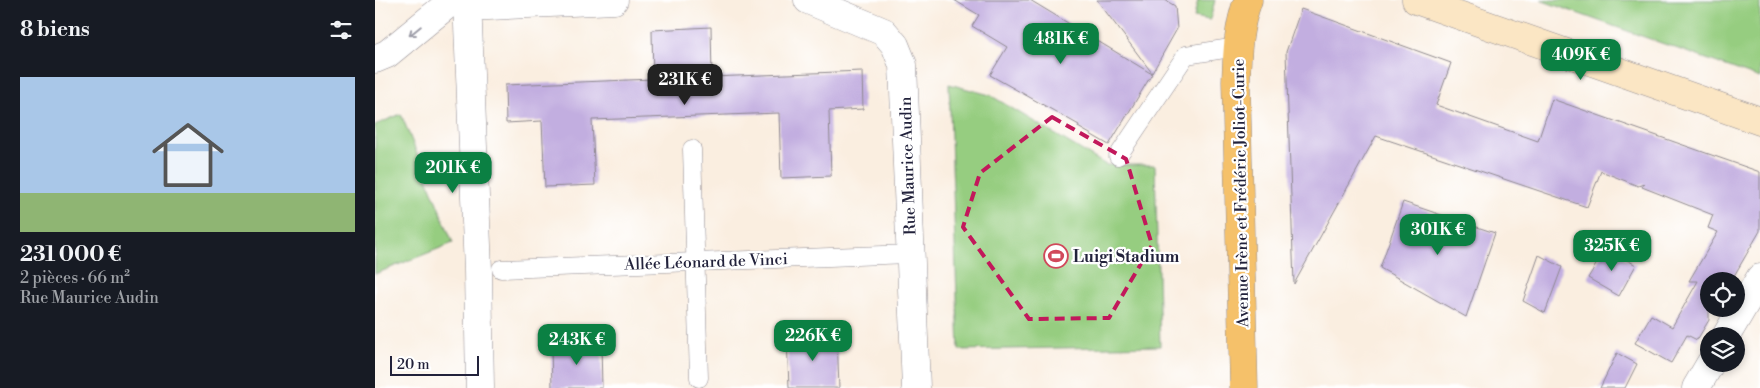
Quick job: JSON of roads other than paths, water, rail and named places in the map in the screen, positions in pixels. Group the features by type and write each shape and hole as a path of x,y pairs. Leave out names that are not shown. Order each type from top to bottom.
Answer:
{"main road":[{"name":"Avenue Irène et Frédéric Joliot-Curie","path":"1244,388 1236,81 1237,47 1247,0"},
{"path":"1415,0 1760,121"}],"street":[{"path":"375,59 387,54 462,2 614,0"},
{"name":"Rue Maurice Audin","path":"808,0 884,32 895,45 903,65 916,388"},
{"path":"462,2 478,270 480,388"},
{"path":"1731,327 1760,278"},
{"path":"1696,388 1705,372"}],"lane":[{"path":"1118,156 1186,55 1237,47"},
{"path":"691,149 699,378"},
{"name":"Allée Léonard de Vinci","path":"501,269 910,254"}],"place":[{"name":"Luigi Stadium","path":"1056,256"}]}
